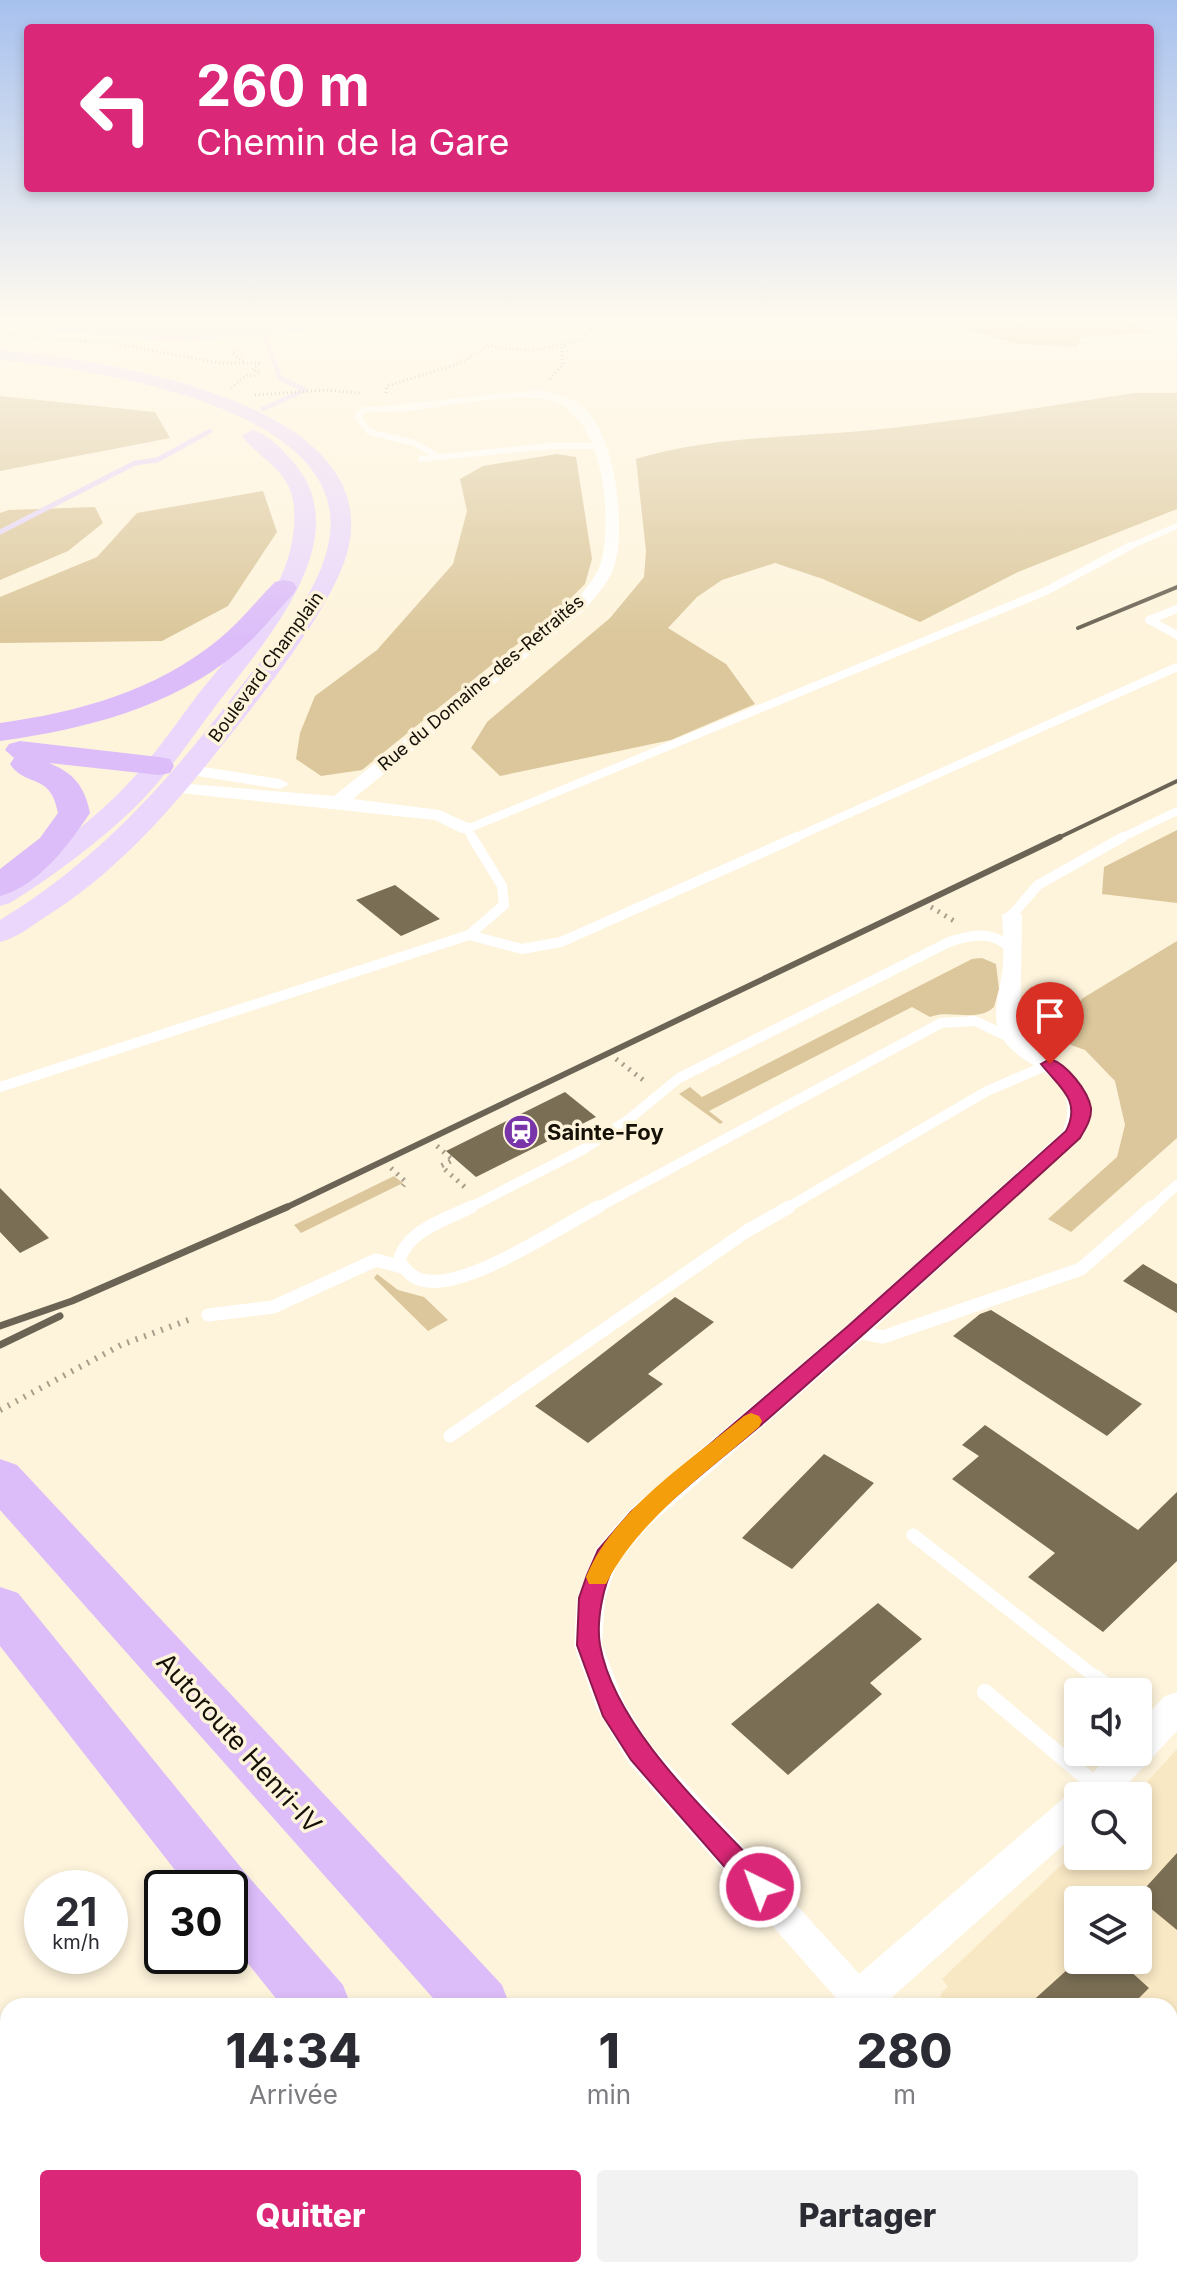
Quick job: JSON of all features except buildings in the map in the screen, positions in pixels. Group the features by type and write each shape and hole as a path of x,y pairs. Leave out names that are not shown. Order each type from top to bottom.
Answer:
{"highway":[{"path":"0,732 87,716 138,700 166,686 228,645 284,588"},
{"path":"8,758 167,777"},
{"path":"0,886 52,845 74,813 70,791 50,774 8,758"},
{"name":"Autoroute Henri-IV","path":"0,1478 473,1998"},
{"path":"0,1608 210,1870"},
{"path":"248,1918 314,1998"}],"main road":[{"name":"Boulevard Champlain","path":"0,897 167,777 258,637 300,558 305,503 295,479 279,458 234,425"},
{"name":"Boulevard Champlain","path":"0,933 100,866 167,777 320,594 336,560 341,523 328,479 306,452 267,425"}],"street":[{"name":"Rue du Domaine-des-Retraités","path":"338,802 579,607 606,571 613,504 591,425"},
{"name":"Rue du Domaine-des-Retraités","path":"167,777 439,815 467,829"},
{"path":"854,1998 639,1753 612,1709 588,1645 591,1598 606,1557 619,1539 855,1332 1073,1134 1081,1119 1082,1105 1065,1077 1018,1042 1007,1023 1013,951 1012,915"},
{"path":"1104,1782 1117,1766"},
{"path":"866,1998 1064,1821"}],"lane":[{"path":"362,425 369,432 414,443 440,457"},
{"path":"421,459 550,446 598,446"},
{"path":"0,1087 469,935 504,905 502,886 467,829 1046,591 1136,543 1177,526"},
{"path":"1177,609 1149,620 1177,635"},
{"path":"469,935 522,949 561,942 1177,667"},
{"path":"1012,915 1022,897 1053,874 1177,811"},
{"path":"402,1267 401,1250 416,1235 613,1131 679,1078 949,942 986,934 1006,942 1013,951"},
{"path":"208,1315 273,1307 366,1262 384,1260 402,1267 415,1278 431,1282 455,1280 480,1270 941,1023 975,1021 1018,1042"},
{"path":"450,1436 747,1231 987,1091 1050,1064"},
{"path":"855,1332 883,1337 1081,1269 1177,1185"},
{"path":"913,1535 1097,1678"},
{"path":"985,1692 1074,1782"}],"path":[{"path":"616,1059 659,1092"},
{"path":"437,1146 453,1160 441,1166 481,1201"},
{"path":"391,1168 406,1182 403,1186"},
{"path":"0,1410 121,1345 208,1315"}],"shaded area":[{"path":"0,425 163,425 170,438 0,471"},
{"path":"910,425 1177,425 1177,509 1018,572 920,622 823,579 775,563 722,580 697,597 668,628 726,664 755,704 671,740 500,776 471,748 487,722 610,618 644,577 646,551 636,459 699,445"},
{"path":"557,454 576,457 592,559 585,584 557,612 362,770 321,776 296,759 300,733 315,696 377,650 453,564 467,511 460,479 483,466"},
{"path":"263,491 277,532 228,606 162,641 0,643 0,597 97,557 137,513"},
{"path":"95,507 103,523 68,551 0,580 0,513 9,510"},
{"path":"1177,830 1177,903 1102,894 1104,867"},
{"path":"1177,941 1177,1138 1071,1232 1048,1219 1117,1157 1125,1125 1115,1081 1085,1050 1046,1036 1083,998"},
{"path":"982,958 996,964 999,989 994,1007 987,1012 930,1017 912,1007 709,1111 723,1122 720,1124 679,1094 690,1087 702,1097 972,959"},
{"path":"394,1176 403,1183 301,1233 294,1225"},
{"path":"377,1274 398,1290 424,1297 448,1320 428,1331 374,1278"},
{"path":"1177,1749 1177,1998 940,1998 948,1987 942,1979 1064,1862 1064,1870 1152,1870 1152,1782 1147,1782"}],"waterway":[{"path":"0,532 135,463 157,460 210,431"}],"railway":[{"path":"1078,628 1177,587"},
{"path":"1056,839 1177,781"},
{"path":"283,1209 1060,837"},
{"path":"0,1326 72,1301 287,1207"},
{"path":"0,1345 60,1316"}],"slow traffic":[{"path":"598,1577 606,1557 639,1518 751,1421"}],"place":[{"name":"Sainte-Foy","path":"521,1132"}],"route":[{"path":"760,1887 639,1753 612,1709 588,1645 591,1598 598,1575 606,1557 639,1518 855,1332 1073,1134 1081,1119 1082,1105 1065,1077 1050,1064"}]}
